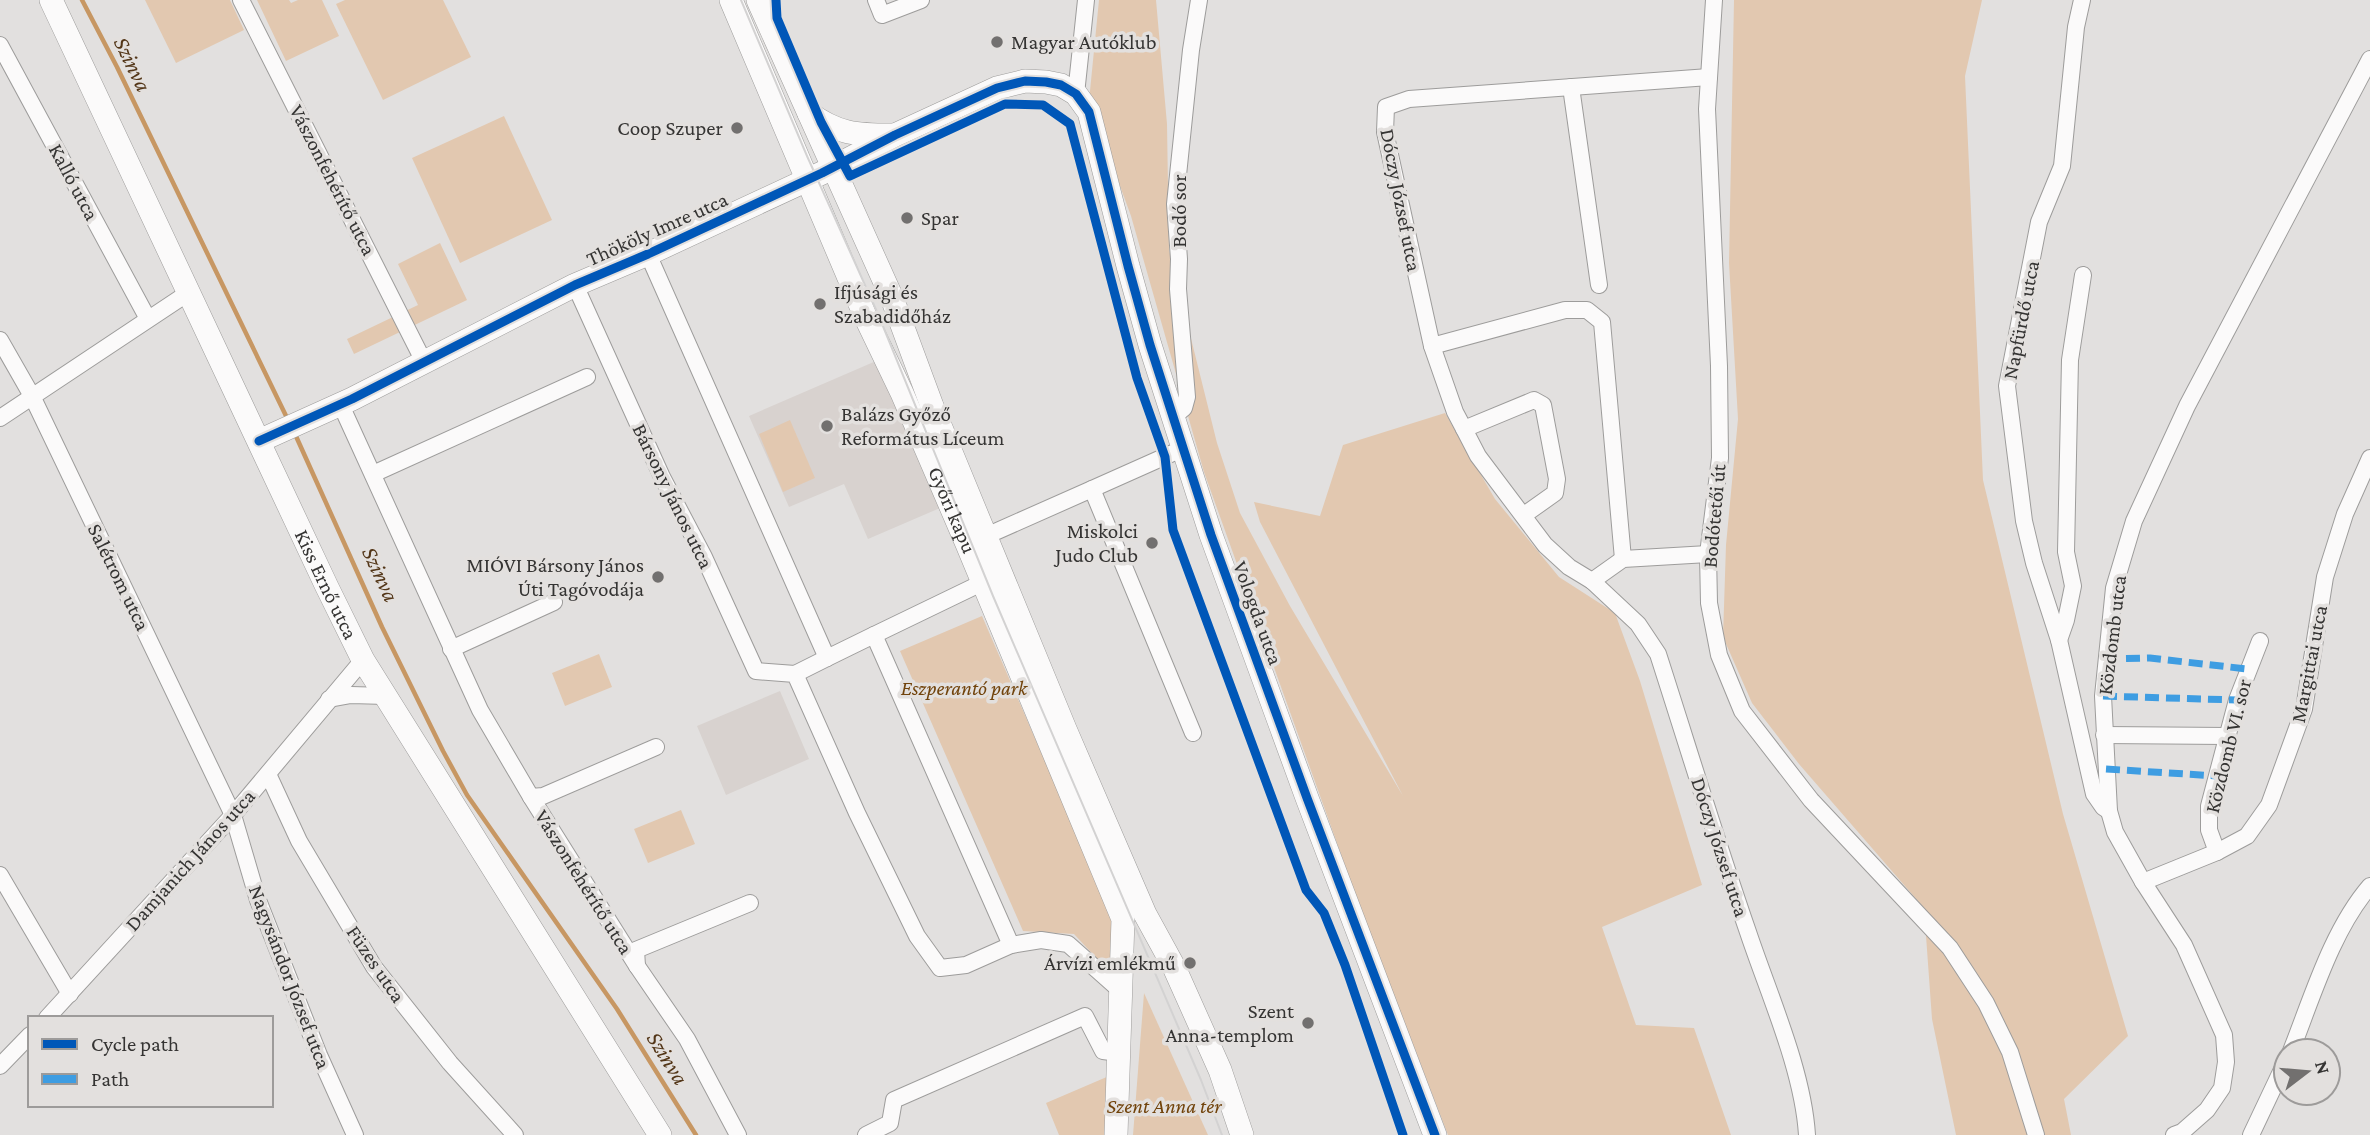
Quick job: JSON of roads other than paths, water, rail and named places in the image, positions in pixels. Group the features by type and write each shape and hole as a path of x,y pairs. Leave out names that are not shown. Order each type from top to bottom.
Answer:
{"street":[{"name":"Kiss Ernő utca","path":"51,0 188,293 267,436 363,660 660,1135"},
{"name":"Vászonfehérítő utca","path":"241,0 424,362"},
{"name":"Győri kapu","path":"732,0 866,318 976,540 992,578 1123,919 1122,992"},
{"path":"876,0 882,15 921,0"},
{"path":"1076,94 1086,0"},
{"name":"Bodó sor","path":"1173,417 1184,408 1187,397 1178,289 1175,204 1191,50 1199,0"},
{"name":"Bodótetői út","path":"1714,0 1707,109 1719,366 1720,458 1708,554 1709,603 1719,655 1742,711 1811,800 1950,948 1986,1003 2010,1052 2036,1135"},
{"name":"Napfürdő utca","path":"2082,0 2076,27 2062,166 2039,222 2007,386 2024,521 2034,563 2059,640 2094,794 2109,811"},
{"name":"Győri kapu","path":"764,2 809,113 892,298 932,406 976,540"},
{"name":"Kalló utca","path":"0,45 148,319"},
{"name":"Közdomb utca","path":"2174,1135 2182,1132 2207,1110 2222,1088 2226,1062 2224,1035 2184,945 2115,832 2109,811 2103,696 2115,588 2134,521 2187,406 2370,59"},
{"name":"Dóczy József utca","path":"1709,77 1409,99 1386,107 1385,132 1432,346 1455,412 1478,456 1545,545 1569,567 1592,581 1638,624 1658,654 1744,922 1789,1051 1806,1112 1807,1135"},
{"name":"Thököly Imre utca","path":"267,436 424,362 575,285 807,180 895,135 997,88 1025,81 1046,82 1061,85 1076,94"},
{"path":"1571,87 1599,285"},
{"name":"Vologda utca","path":"1076,94 1089,112 1128,267 1216,548 1435,1135"},
{"name":"Thököly Imre utca","path":"809,113 834,129 859,135 895,135"},
{"path":"648,254 827,659"},
{"name":"Napfürdő utca","path":"2059,640 2073,586 2066,552 2070,360 2082,275"},
{"name":"Bársony János utca","path":"575,285 662,477 704,557 756,671 795,674 992,578"},
{"path":"0,418 188,293"},
{"path":"1432,346 1565,310 1587,310 1602,322 1623,559"},
{"name":"Salétrom utca","path":"0,341 32,396 233,815"},
{"path":"373,474 587,377"},
{"path":"1464,429 1534,400 1543,405 1558,479 1555,493 1524,515"},
{"name":"Vászonfehérítő utca","path":"340,403 480,710 637,966 687,1039 737,1135"},
{"path":"1184,448 1092,489 1193,733"},
{"name":"Margittai utca","path":"2143,881 2217,852 2247,836 2269,805 2304,709 2325,577 2345,514 2370,458"},
{"name":"Győri kapu","path":"976,540 1092,489"},
{"path":"1592,581 1623,559 1708,554"},
{"name":"Győri kapu","path":"992,578 1135,889 1174,967 1228,1088 1242,1135"},
{"path":"451,649 554,602"},
{"path":"874,635 1011,945"},
{"name":"Közdomb VI. sor","path":"2217,852 2209,830 2209,806 2227,736 2260,640"},
{"name":"Damjanich János utca","path":"49,1016 233,815 363,660"},
{"path":"795,674 917,936 940,968 966,965 1011,945 1041,940 1068,944 1122,992 1116,1135"},
{"path":"329,699 351,695 386,696"},
{"path":"2104,735 2227,736"},
{"name":"Vászonfehérítő utca","path":"531,797 542,796 656,747"},
{"name":"Füzes utca","path":"268,774 299,841 374,967 450,1063 515,1135"},
{"name":"Nagysándor József utca","path":"233,815 258,900 319,1055 355,1135"},
{"path":"0,875 70,994"},
{"path":"2297,1037 2328,958 2357,901 2370,886"},
{"name":"Vászonfehérítő utca","path":"637,966 636,950 750,904"},
{"path":"866,1135 890,1123 894,1100 1085,1016 1103,1051 1119,1053"},
{"path":"0,1066 28,1037"},
{"path":"2256,1130 2272,1093"}],"waterway":[{"name":"Szinva","path":"82,0 288,420"},
{"name":"Szinva","path":"295,434 382,627 467,795 617,1009 696,1135"}],"tram line":[{"path":"741,0 878,314 993,596 1201,1080 1222,1135"}],"place":[{"name":"Magyar Autóklub","path":"997,42"},
{"name":"Coop Szuper","path":"737,128"},
{"name":"Spar","path":"907,218"},
{"name":"Ifjúsági és Szabadidőház","path":"820,304"},
{"name":"Balázs Győző Református Líceum","path":"827,426"},
{"name":"Miskolci Judo Club","path":"1152,543"},
{"name":"MIÓVI Bársony János Úti Tagóvodája","path":"658,577"},
{"name":"Árvízi emlékmű","path":"1190,963"},
{"name":"Szent Anna-templom","path":"1308,1023"}],"park label":[{"name":"Eszperantó park","path":"964,688"},
{"name":"Szent Anna tér","path":"1164,1106"}]}
